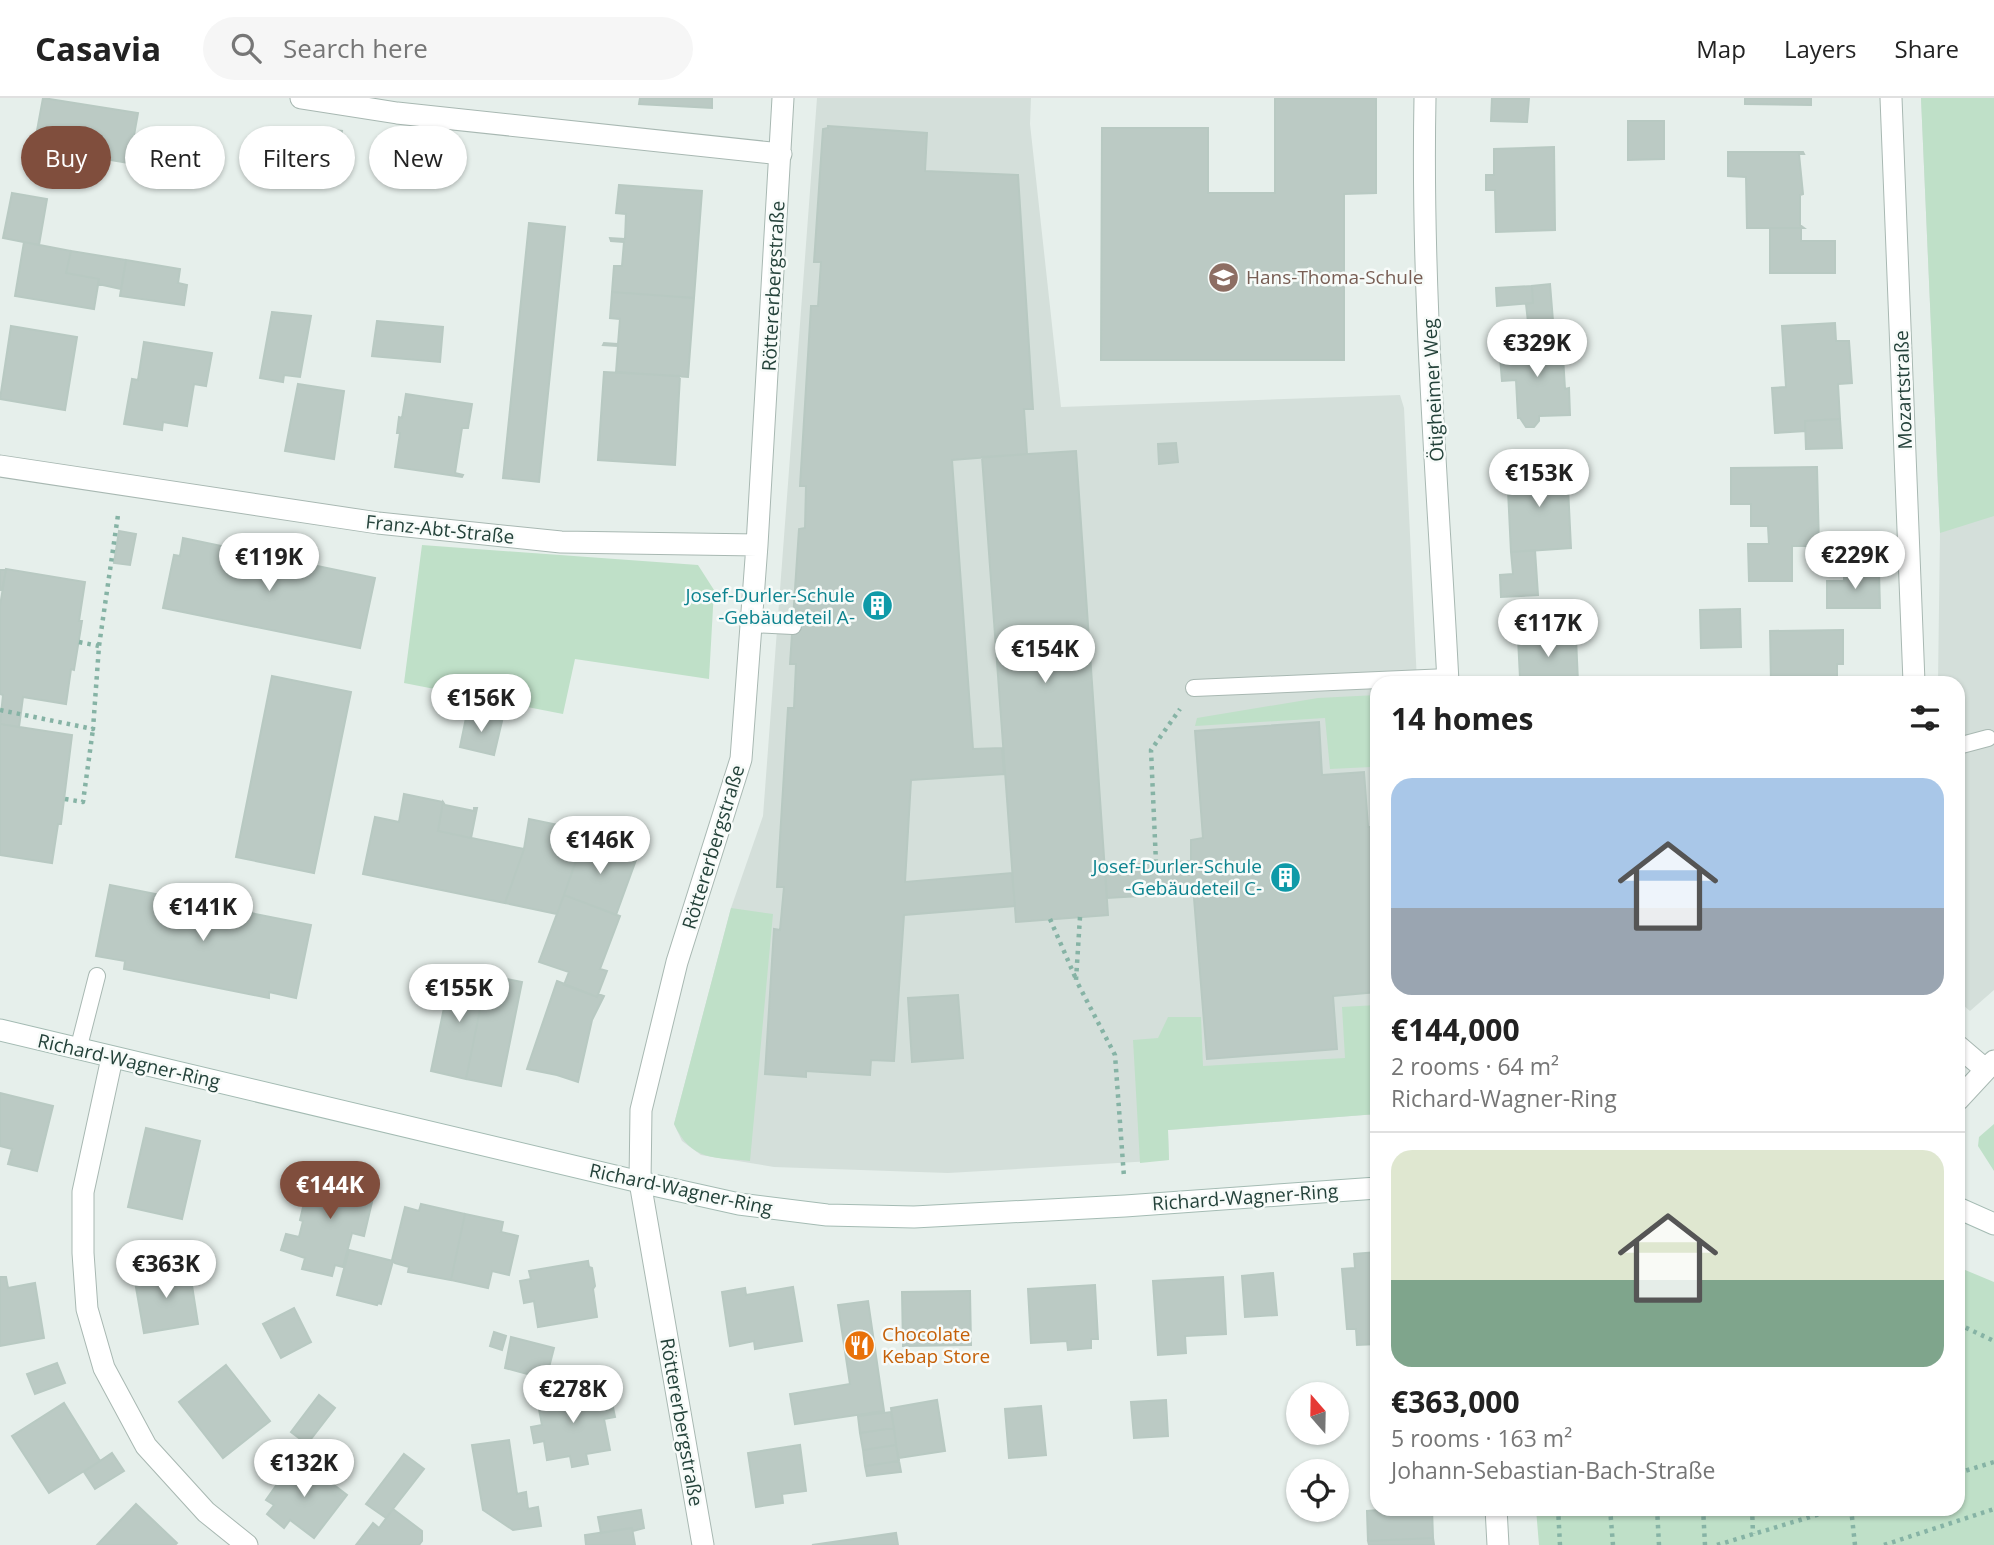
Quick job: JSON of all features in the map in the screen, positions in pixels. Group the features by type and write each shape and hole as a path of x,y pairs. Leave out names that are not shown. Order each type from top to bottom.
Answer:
{"street":[{"path":"301,98 397,113 781,154"},
{"name":"Röttererbergstraße","path":"703,1545 640,1182 641,1110 677,962 741,759 757,545 783,98"},
{"name":"Ötigheimer Weg","path":"1425,98 1428,300 1448,676"},
{"name":"Mozartstraße","path":"1891,98 1914,676"},
{"name":"Franz-Abt-Straße","path":"0,466 378,523 561,542 757,545"},
{"name":"Richard-Wagner-Ring","path":"0,1030 640,1182 739,1204 827,1215 914,1217 1125,1206 1370,1188"},
{"path":"1965,1050 1989,1065 1965,1092"},
{"path":"112,1058 83,1192 83,1253 88,1309 100,1356 146,1446 206,1512 247,1545"},
{"path":"1965,1211 1994,1224"},
{"path":"1497,1516 1499,1545"}],"lane":[{"path":"750,624 793,626"},
{"path":"1194,688 1370,682"},
{"path":"1965,744 1988,738"},
{"path":"78,1050 97,976"}],"path":[{"path":"65,799 83,802 93,729 99,646 122,484"},
{"path":"79,642 99,646"},
{"path":"1156,863 1151,750 1194,688"},
{"path":"0,710 93,729"},
{"path":"1076,980 1080,917"},
{"path":"1050,919 1076,980 1115,1055 1125,1206"},
{"path":"1965,1327 1994,1340"},
{"path":"1965,1471 1994,1462"},
{"path":"1884,1545 1994,1509"},
{"path":"1558,1516 1560,1545"},
{"path":"1610,1516 1612,1545"},
{"path":"1657,1516 1659,1545"},
{"path":"1703,1516 1705,1545"},
{"path":"1752,1516 1753,1534"},
{"path":"1717,1545 1813,1516"},
{"path":"1852,1516 1855,1545"}],"shaded area":[{"path":"817,98 1031,98 1030,124 1061,407 1400,395 1404,408 1417,676 1370,676 1370,1115 1168,1130 1169,1160 948,1173 774,1167 701,1155 682,1141 674,1124 731,908 763,816"},
{"path":"1921,98 1994,98 1994,990 1970,1011 1965,1007 1965,676 1938,676 1940,533"}],"green space":[{"path":"1921,98 1994,98 1994,516 1940,533"},
{"path":"422,545 698,565 714,590 709,679 575,659 563,714 404,683"},
{"path":"1370,695 1370,767 1330,769 1325,718 1195,726 1197,718 1318,698"},
{"path":"731,908 773,914 750,1161 715,1158 696,1151 688,1145 674,1124"},
{"path":"1370,1005 1370,1115 1168,1130 1169,1160 1140,1163 1133,1040 1158,1038 1168,1017 1201,1017 1203,1066 1345,1058 1342,1007"},
{"path":"1994,1124 1994,1171 1978,1146 1979,1137"},
{"path":"1965,1270 1994,1282 1994,1545 1539,1545 1537,1516 1965,1516"}],"building":[{"path":"43,98 138,113 136,126 125,126 125,162 111,160 111,126 38,126"},
{"path":"640,98 712,98 712,108 639,104"},
{"name":"Hans-Thoma-Schule","path":"1275,98 1376,98 1376,193 1344,194 1344,360 1101,360 1102,128 1208,128 1208,193 1275,193"},
{"path":"1492,98 1529,98 1527,122 1491,121"},
{"path":"1745,98 1811,98 1811,105 1745,104"},
{"path":"1628,121 1664,121 1664,159 1628,160"},
{"name":"Josef-Durler-Schule -Gebäudeteil A-","path":"828,126 927,133 925,171 1018,175 1033,409 1024,409 1027,454 952,460 973,749 1002,748 1004,774 911,780 905,882 1012,873 1015,906 904,915 894,1061 871,1060 870,1075 806,1071 806,1077 765,1074 774,929 780,930 784,887 777,887 788,708 794,708 796,664 790,664 799,529 805,528 806,486 800,486 811,306 818,306 821,262 814,262 823,129"},
{"path":"1554,147 1555,230 1496,232 1495,190 1486,190 1486,175 1494,175 1494,149"},
{"path":"1728,152 1803,152 1804,154 1799,154 1803,194 1800,195 1800,225 1804,228 1747,228 1746,177 1728,176"},
{"path":"619,185 702,191 694,298 612,292 614,266 622,266 624,242 611,241 610,238 625,239 626,214 616,213"},
{"path":"12,193 47,199 39,245 3,238"},
{"path":"529,223 565,227 539,482 503,478"},
{"path":"1770,228 1801,228 1801,241 1835,241 1835,273 1770,273"},
{"path":"24,242 71,251 66,273 99,279 94,309 15,296"},
{"path":"71,251 126,260 121,289 98,284 99,279 66,273"},
{"path":"126,260 180,269 178,283 187,285 184,305 120,296"},
{"path":"1550,284 1553,321 1528,322 1526,304 1533,303 1532,286"},
{"path":"1532,286 1533,303 1497,306 1496,288"},
{"path":"612,292 694,298 688,377 616,372 618,346 603,345 618,344 620,319 610,318"},
{"path":"272,312 311,316 300,377 284,375 283,382 260,378"},
{"path":"377,321 443,327 440,362 372,356"},
{"path":"1835,323 1836,341 1849,341 1852,383 1838,384 1840,419 1805,421 1805,431 1775,433 1772,388 1786,387 1782,326"},
{"path":"11,326 77,337 65,410 0,399"},
{"path":"1565,338 1565,341 1562,340 1565,389 1569,388 1570,415 1539,416 1534,427 1526,427 1518,418 1516,380 1502,381 1499,345"},
{"path":"144,342 212,353 206,386 194,384 187,426 163,422 162,430 124,424 132,379 138,380"},
{"path":"604,372 680,376 675,465 598,460"},
{"path":"298,384 344,391 334,459 285,451"},
{"path":"406,394 472,404 468,428 462,428 455,473 463,475 462,477 395,467 400,433 397,433 399,417 402,418"},
{"path":"1840,419 1842,448 1806,449 1805,421"},
{"path":"1176,443 1178,462 1159,464 1158,444"},
{"path":"1076,451 1108,915 1016,922 982,457"},
{"path":"1567,467 1571,548 1511,552 1507,470"},
{"path":"1817,467 1819,546 1792,546 1792,581 1749,581 1748,544 1769,544 1768,526 1751,526 1751,504 1731,504 1731,468"},
{"path":"119,531 136,534 130,565 114,563"},
{"path":"183,538 375,578 360,648 163,608 174,555 180,556"},
{"path":"1535,550 1538,595 1501,597 1500,575 1513,574 1511,552"},
{"path":"6,569 85,582 79,621 82,621 66,704 23,697 19,727 0,724 3,695 0,694 0,606"},
{"path":"0,570 6,570 2,590 0,590"},
{"path":"1844,572 1879,572 1880,608 1827,608 1827,581 1844,581"},
{"path":"1740,609 1741,647 1701,648 1700,610"},
{"path":"1843,630 1843,664 1837,664 1837,676 1771,676 1770,631"},
{"path":"1580,635 1576,638 1578,676 1520,676 1518,638"},
{"path":"272,676 351,692 314,873 236,857"},
{"path":"467,713 502,721 494,755 460,747"},
{"name":"Josef-Durler-Schule -Gebäudeteil C-","path":"1319,722 1322,775 1364,772 1370,827 1370,993 1333,996 1337,1049 1207,1059 1191,861 1191,840 1203,838 1195,731"},
{"path":"0,724 72,735 61,824 58,824 52,863 0,855"},
{"path":"404,794 443,802 438,831 524,849 505,903 363,874 375,817 399,822"},
{"path":"443,802 445,805 474,811 474,808 477,808 471,838 438,831"},
{"path":"529,819 587,831 557,914 505,903 524,849"},
{"path":"584,838 637,857 616,915 564,895"},
{"path":"1191,861 1194,893 1107,898 1105,866"},
{"path":"110,885 311,925 296,998 269,992 269,998 124,969 125,961 96,956"},
{"path":"564,895 620,916 600,969 607,971 597,997 564,985 569,972 539,962"},
{"path":"452,969 487,975 466,1079 431,1071"},
{"path":"487,975 522,982 501,1086 466,1079"},
{"path":"557,981 597,997 598,994 604,996 592,1020 578,1082 527,1069"},
{"path":"958,995 963,1058 912,1062 908,998"},
{"path":"0,1093 53,1106 37,1171 8,1164 12,1149 0,1146"},
{"path":"146,1128 200,1141 182,1219 128,1207"},
{"path":"312,1169 376,1185 364,1236 352,1233 343,1267 335,1265 332,1276 302,1269 305,1258 281,1250 286,1234 299,1237 303,1221 300,1220"},
{"path":"421,1204 465,1214 451,1280 408,1272 409,1267 392,1260 405,1207 419,1211"},
{"path":"465,1214 503,1222 501,1232 518,1236 509,1275 492,1271 488,1288 451,1280"},
{"path":"349,1250 393,1261 381,1304 337,1295"},
{"path":"1370,1253 1370,1344 1357,1345 1356,1329 1347,1329 1342,1269 1355,1268 1354,1254"},
{"path":"588,1261 595,1286 593,1289 597,1317 538,1327 534,1301 524,1303 520,1281 531,1279 529,1271"},
{"path":"189,1266 198,1324 144,1333 134,1276"},
{"path":"1273,1273 1277,1315 1245,1317 1242,1276"},
{"path":"0,1277 6,1277 8,1288 35,1283 44,1338 0,1346"},
{"path":"1223,1277 1226,1334 1185,1336 1186,1353 1158,1355 1153,1281"},
{"path":"1095,1285 1098,1339 1091,1339 1091,1348 1068,1350 1067,1341 1031,1343 1028,1289"},
{"path":"793,1287 802,1341 755,1349 754,1341 730,1346 722,1292 745,1288 746,1295"},
{"path":"970,1291 971,1345 903,1346 902,1292"},
{"name":"Chocolate Kebap Store","path":"868,1301 884,1411 795,1424 790,1394 850,1384 838,1305"},
{"path":"294,1308 311,1342 281,1358 263,1324"},
{"path":"494,1332 506,1336 502,1350 490,1346"},
{"path":"511,1337 554,1348 546,1379 505,1368"},
{"path":"57,1363 65,1383 35,1394 27,1374"},
{"path":"226,1365 270,1421 223,1458 179,1402"},
{"path":"564,1388 565,1397 599,1391 600,1395 610,1393 615,1417 604,1419 610,1450 586,1454 588,1464 572,1467 570,1456 547,1460 544,1441 534,1443 531,1427 542,1425 536,1393"},
{"path":"319,1395 335,1408 307,1444 291,1432"},
{"path":"937,1400 945,1451 898,1458 891,1408"},
{"path":"1166,1400 1168,1436 1134,1438 1131,1402"},
{"path":"64,1403 100,1461 49,1493 12,1436"},
{"path":"1041,1406 1046,1455 1009,1458 1005,1409"},
{"path":"891,1412 894,1428 860,1433 858,1416"},
{"path":"894,1428 896,1445 863,1450 860,1433"},
{"path":"509,1440 517,1494 526,1492 528,1509 538,1507 541,1526 513,1530 483,1510 472,1445"},
{"path":"800,1445 806,1491 782,1494 783,1503 756,1507 748,1453"},
{"path":"896,1445 899,1461 865,1466 863,1450"},
{"path":"112,1453 124,1471 95,1489 84,1472"},
{"path":"404,1454 424,1469 386,1518 366,1504"},
{"path":"299,1458 347,1495 314,1538 290,1520 284,1528 267,1514 274,1505 266,1500"},
{"path":"899,1461 901,1472 867,1476 865,1466"},
{"path":"136,1504 177,1543 97,1545"},
{"path":"393,1509 422,1531 419,1545 356,1545 373,1523 379,1528"},
{"path":"641,1510 644,1528 601,1533 598,1517"},
{"path":"1367,1511 1370,1511 1370,1516 1432,1516 1433,1538 1368,1541"},
{"path":"632,1528 635,1545 586,1545 585,1535"},
{"path":"896,1533 898,1545 812,1545"},
{"path":"1433,1538 1434,1545 1369,1545 1368,1541"}],"place":[{"name":"Hans-Thoma-Schule","path":"1223,277"},
{"name":"Josef-Durler-Schule -Gebäudeteil A-","path":"878,606"},
{"name":"Josef-Durler-Schule -Gebäudeteil C-","path":"1285,877"},
{"name":"Chocolate Kebap Store","path":"859,1345"}]}
